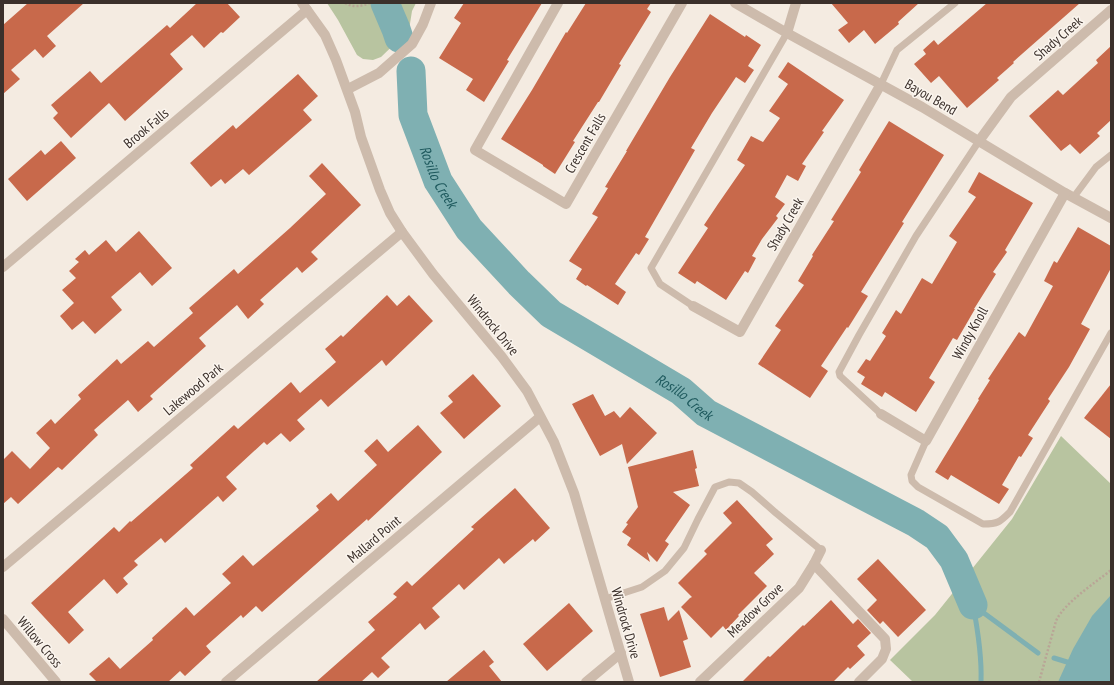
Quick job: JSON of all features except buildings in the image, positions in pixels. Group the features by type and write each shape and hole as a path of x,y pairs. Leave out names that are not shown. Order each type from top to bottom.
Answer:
{"street":[{"path":"348,89 379,73 412,44 423,24 431,3"},
{"name":"Crescent Falls","path":"558,3 475,150 566,204 682,3"},
{"name":"Bayou Bend","path":"735,3 922,107 1069,196 1111,218"},
{"path":"787,33 796,3"},
{"name":"Windrock Drive","path":"305,7 325,35 348,89 361,137 390,213 433,274 502,357 527,391 554,442 574,493 629,682"},
{"name":"Brook Falls","path":"3,267 305,7"},
{"name":"Shady Creek","path":"979,142 1011,97 1111,10"},
{"name":"Shady Creek","path":"694,306 740,332 881,84"},
{"name":"Windy Knoll","path":"926,441 1069,196"},
{"name":"Lakewood Park","path":"3,567 402,232"},
{"path":"881,414 926,441"},
{"name":"Mallard Point","path":"226,682 540,417"},
{"name":"Meadow Grove","path":"700,682 799,588 821,550"},
{"path":"814,564 885,639 886,649 882,659 858,682"},
{"name":"Willow Cross","path":"3,619 56,682"},
{"path":"586,682 621,653"}],"lane":[{"path":"881,84 897,50 955,3"},
{"path":"694,306 660,284 651,268 787,33"},
{"path":"881,414 840,376 839,372 916,236 979,142"},
{"path":"1069,196 1111,155"},
{"path":"926,441 911,475 912,481 983,524 992,524 1000,521 1010,512 1111,332"},
{"path":"605,599 642,587 665,571 684,548 715,487 729,482 739,483 752,492 776,514 821,550"}],"path":[{"path":"345,3 356,6 370,3"},
{"path":"1039,682 1059,614 1070,603 1111,570"}],"green space":[{"path":"327,3 416,3 412,11 409,30 381,57 373,60 363,59 357,55"},
{"path":"1061,436 1111,484 1111,682 913,682 890,660 935,615 1012,519"}],"water":[{"path":"1111,595 1111,682 1058,682 1073,649 1092,616"}],"waterway":[{"name":"Rosillo Creek","path":"385,3 399,38"},
{"name":"Rosillo Creek","path":"411,71 413,115 438,181 469,229 519,283 551,314 681,391 706,413 916,523 937,537 954,560 973,605"},
{"name":"Rosillo Creek","path":"973,605 1038,653"},
{"path":"973,605 981,663 981,682"},
{"name":"Rosillo Creek","path":"1054,658 1067,662"}]}
